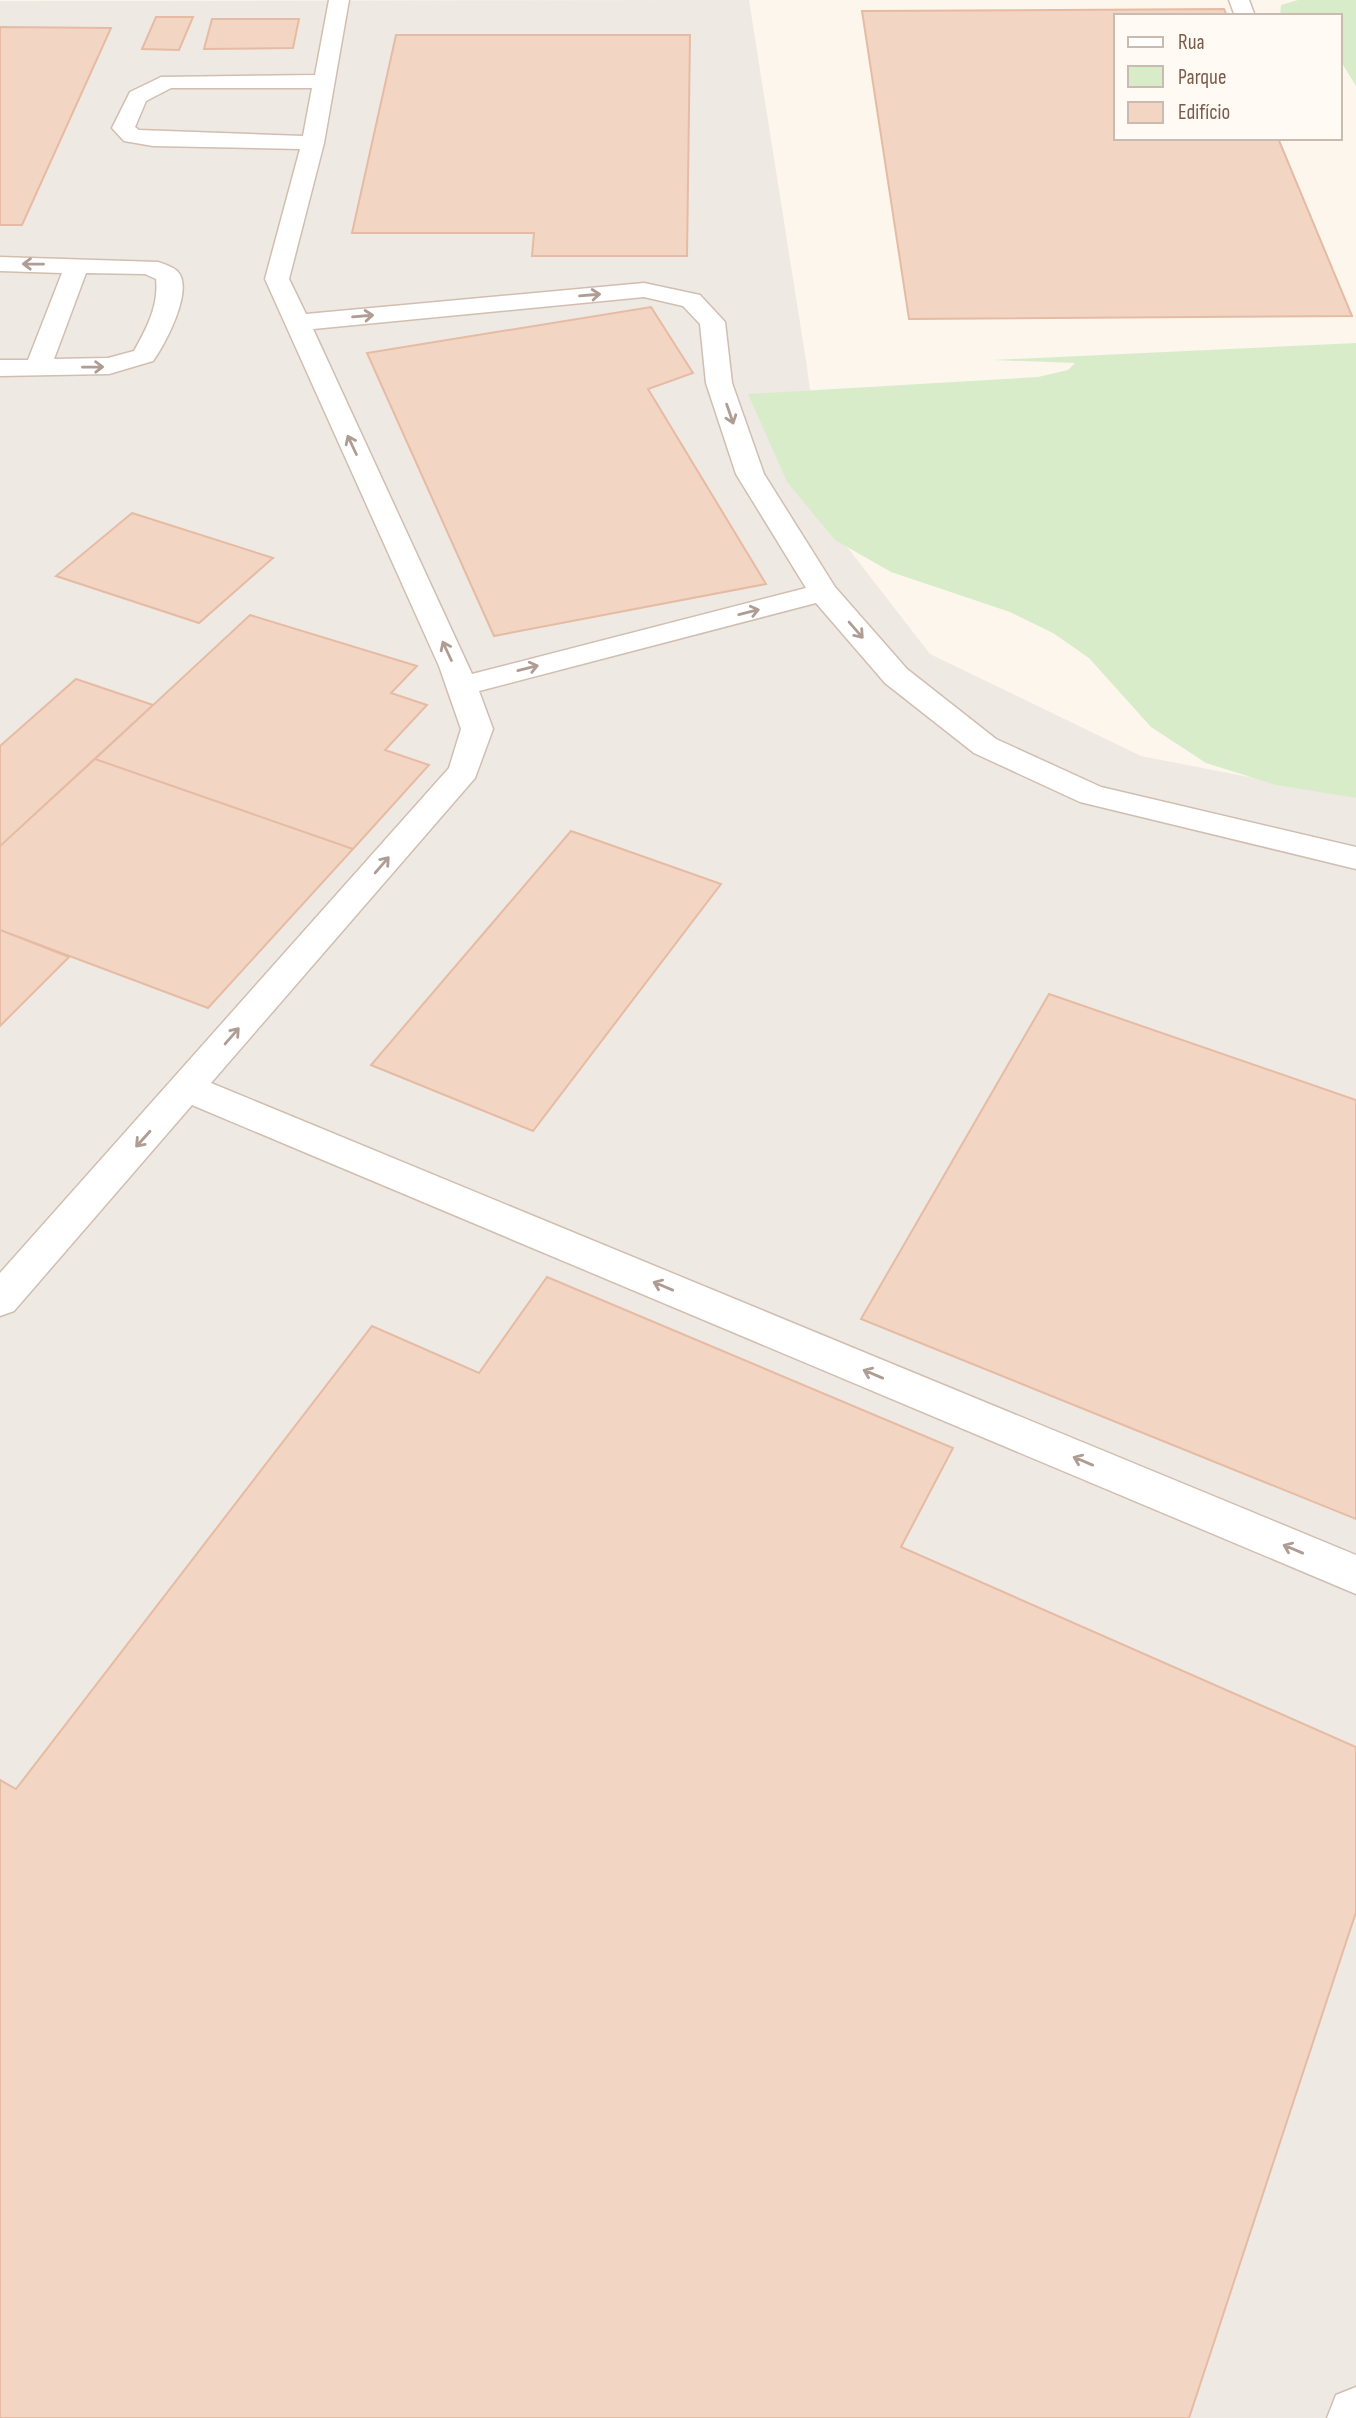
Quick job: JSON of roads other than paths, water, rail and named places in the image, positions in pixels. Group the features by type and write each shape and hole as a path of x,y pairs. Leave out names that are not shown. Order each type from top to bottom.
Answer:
{"lane":[{"path":"0,1300 464,771 477,729 462,685 277,279 313,143 322,81 339,0"},
{"path":"313,143 153,139 132,136 123,128 133,99 146,89 169,82 322,81"},
{"path":"0,368 109,366 144,356 159,329 172,291 168,275 149,267 1,265"},
{"path":"38,368 77,265"},
{"path":"295,323 644,290 691,300 712,322 719,383 750,474 824,593 896,676 985,746 1091,795 1356,858"},
{"path":"462,685 824,593"},
{"path":"187,1088 1356,1575"}]}
